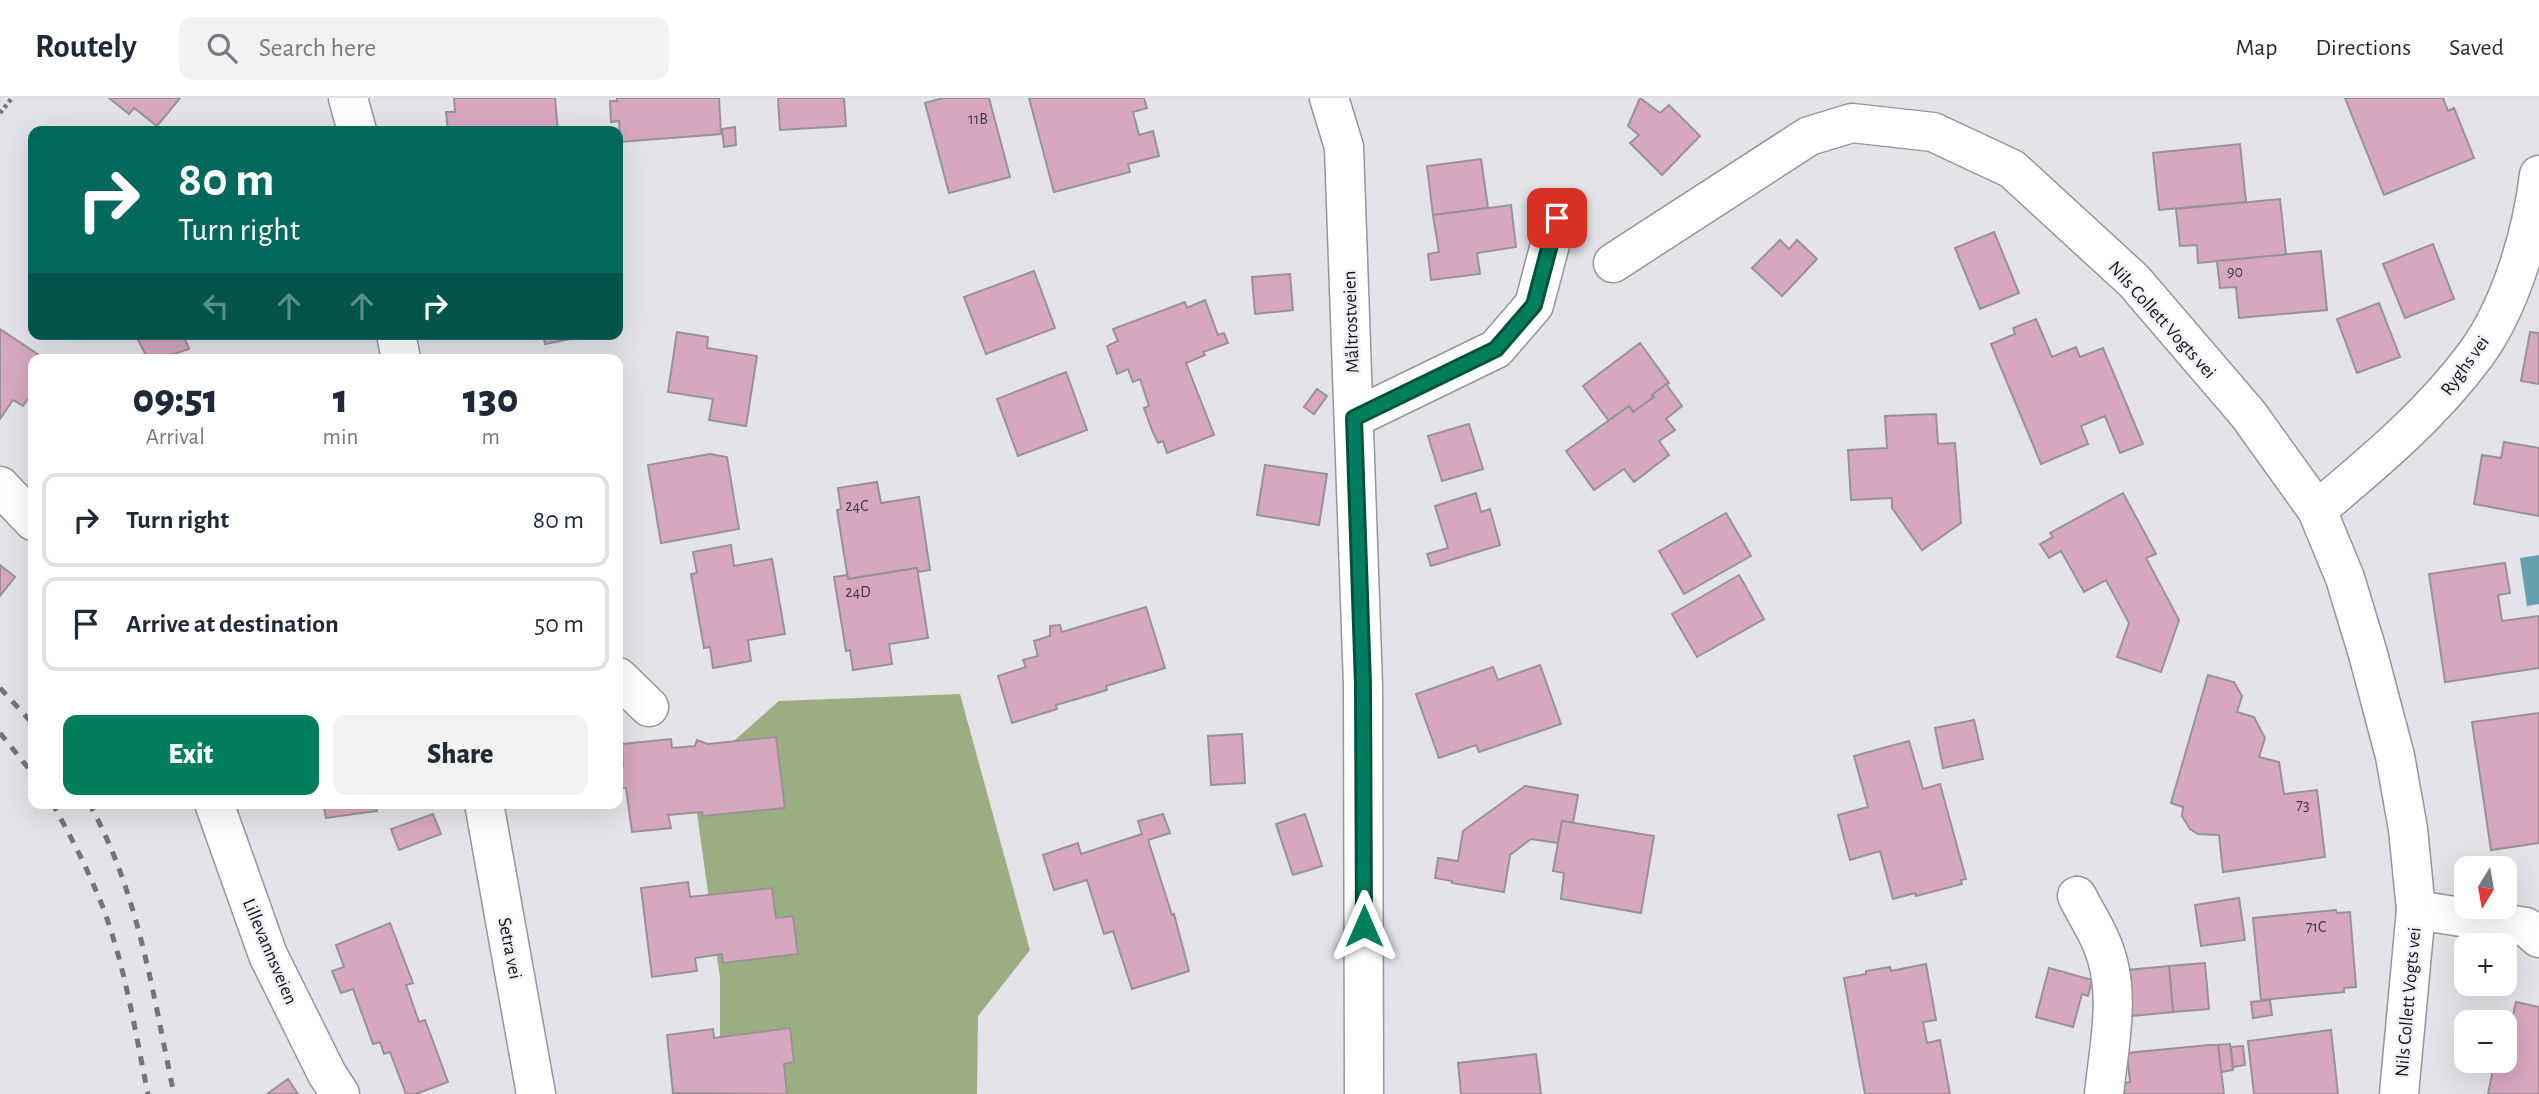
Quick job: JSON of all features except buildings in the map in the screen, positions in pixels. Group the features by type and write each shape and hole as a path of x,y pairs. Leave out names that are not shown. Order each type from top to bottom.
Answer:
{"street":[{"path":"348,98 356,126"},
{"name":"Måltrostveien","path":"1329,98 1344,147 1354,418 1363,685 1364,1094"},
{"name":"Nils Collett Vogts vei","path":"1614,263 1809,136 1852,124 1933,132 2012,169 2134,281 2248,414 2317,510 2345,578 2395,756 2408,830 2416,910 2399,1094"},
{"name":"Ryghs vei","path":"2317,510 2440,399 2477,352 2501,311 2520,258 2537,194 2539,175"},
{"path":"1354,418 1496,349 1534,305 1557,218"},
{"path":"0,486 28,516"},
{"path":"623,682 649,707"},
{"name":"Lillevannsveien","path":"216,809 268,955 327,1074 340,1094"},
{"name":"Setra vei","path":"485,809 536,1094"},
{"path":"2077,896 2103,945 2110,974 2113,1003 2104,1094"},
{"name":"Nils Collett Vogts vei","path":"2416,910 2535,928"}],"path":[{"path":"0,113 12,98"}],"green space":[{"path":"960,694 1030,950 978,1016 977,1094 720,1094 720,978 692,778 779,701"}],"water":[{"path":"2539,555 2539,604 2527,606 2520,558"}],"railway":[{"path":"0,688 28,719"},
{"path":"0,733 28,768"},
{"path":"55,809 85,866 110,928 129,998 148,1094"},
{"path":"92,809 106,837 132,909 151,982 174,1094"}],"route":[{"path":"1364,926 1363,685 1354,418 1496,349 1534,305 1557,218"}]}
